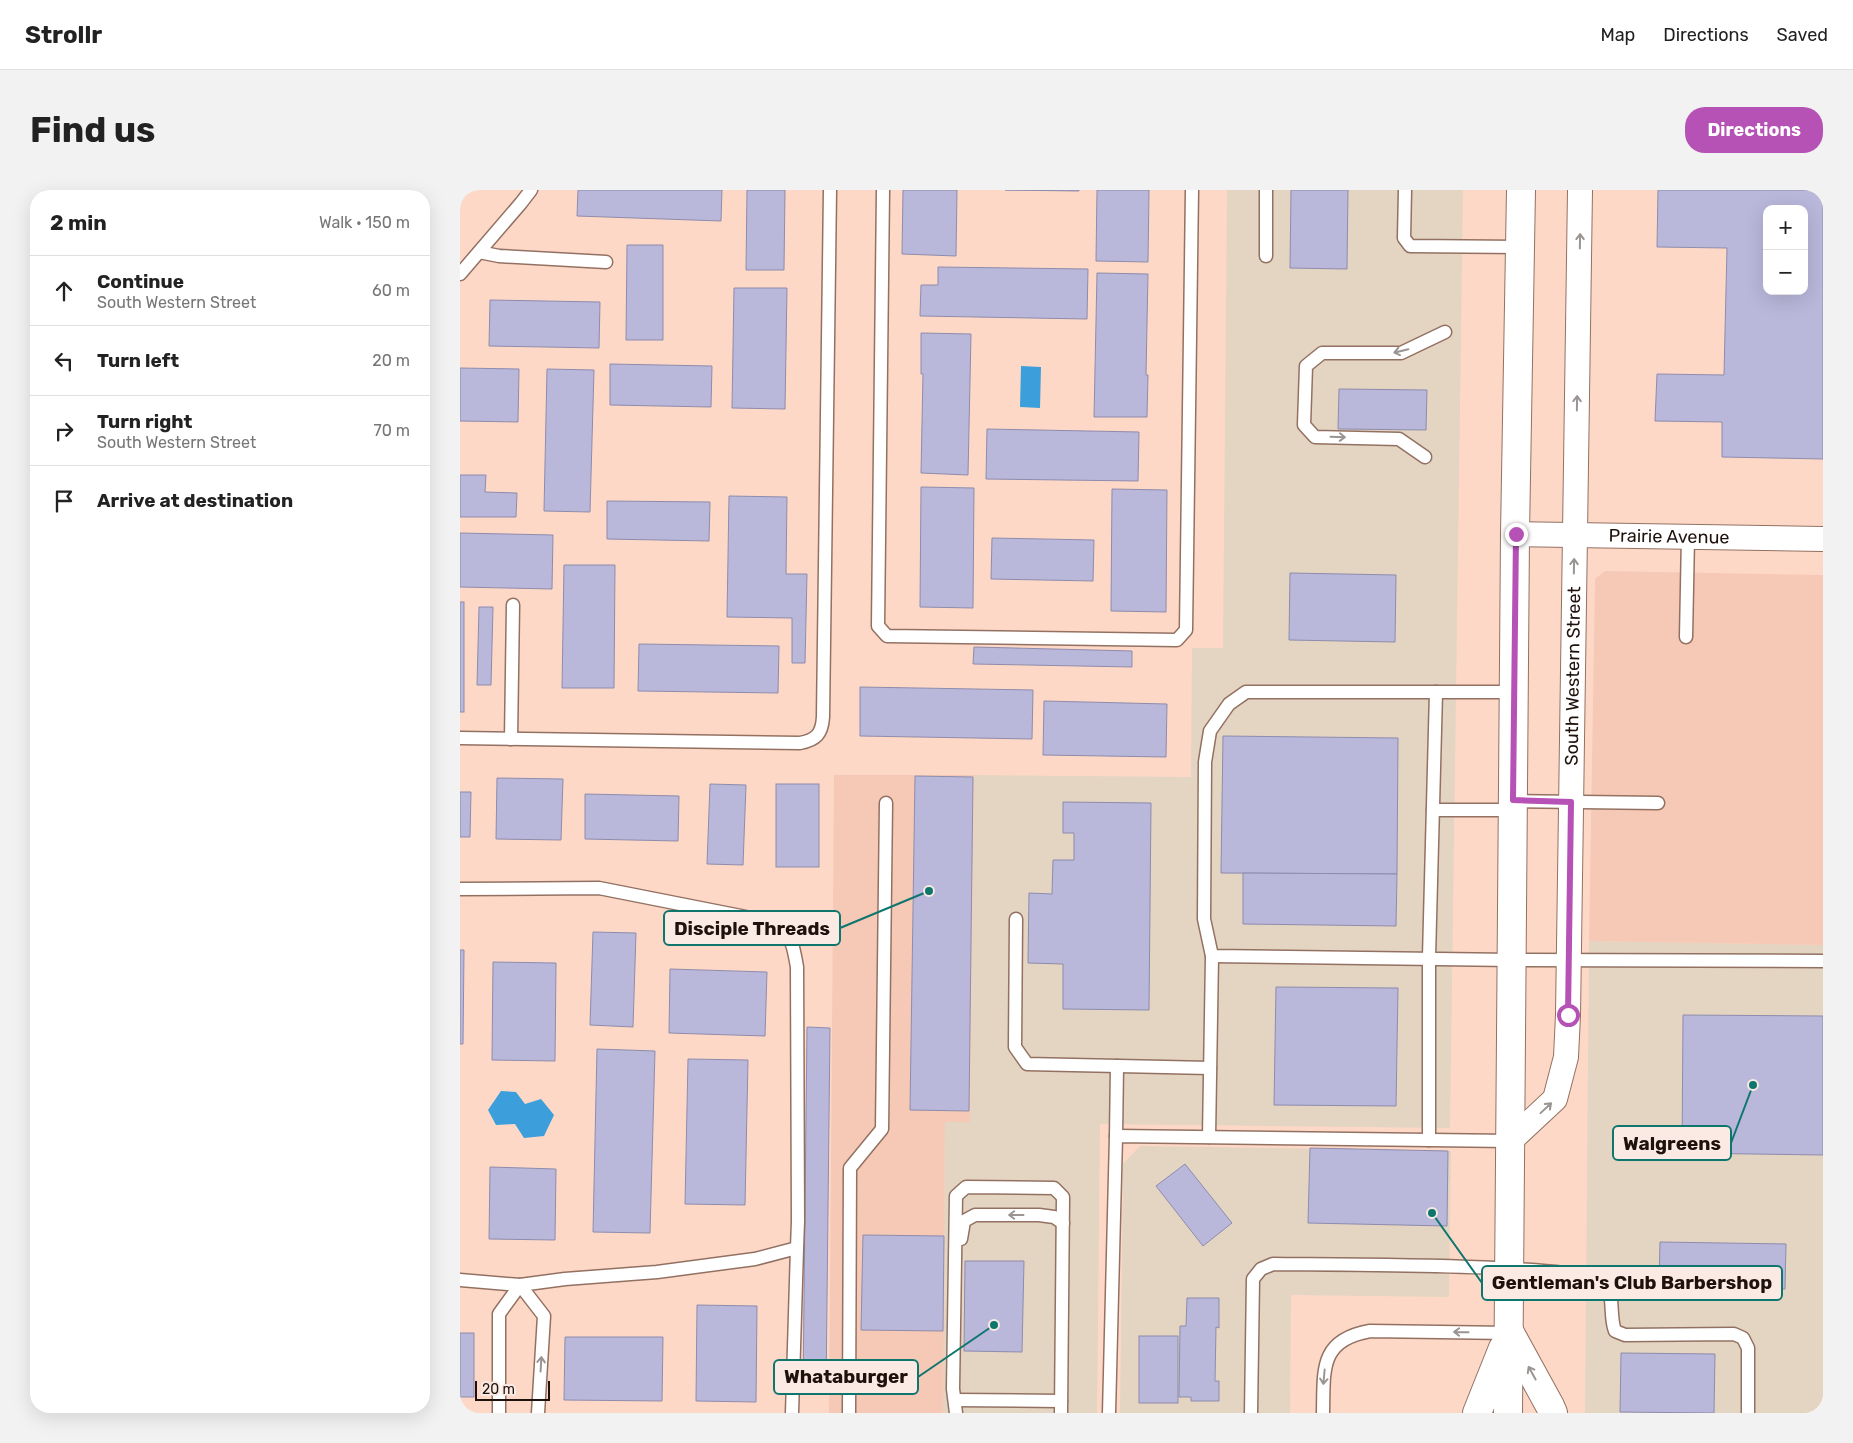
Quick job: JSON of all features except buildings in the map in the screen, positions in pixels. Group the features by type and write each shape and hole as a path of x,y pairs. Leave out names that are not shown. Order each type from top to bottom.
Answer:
{"main road":[{"path":"1508,1413 1514,692 1521,190"},
{"path":"1477,1413 1509,1333"},
{"path":"1509,1333 1553,1413"}],"street":[{"name":"South Western Street","path":"1510,1141 1556,1099 1566,1057 1580,190"},
{"name":"Prairie Avenue","path":"1516,534 1823,539"}],"lane":[{"path":"460,274 531,190"},
{"path":"460,738 800,743 811,741 818,736 822,728 823,717 830,190"},
{"path":"883,190 878,626 888,636 1177,640 1186,630 1192,190"},
{"path":"1266,190 1266,256"},
{"path":"1405,190 1404,238 1410,246 1520,247"},
{"path":"479,252 499,256 606,262"},
{"path":"1425,457 1399,439 1315,437 1304,425 1306,366 1322,353 1401,353 1445,332"},
{"path":"1686,637 1688,537"},
{"path":"511,739 513,605"},
{"path":"1209,1137 1212,956 1204,919 1205,762 1210,731 1229,704 1246,692 1514,692"},
{"path":"1429,1140 1429,958 1436,692"},
{"path":"1433,810 1571,802 1658,804"},
{"path":"849,1413 850,1168 882,1129 886,803"},
{"path":"460,889 599,888 756,919 789,935 797,967 797,1248 792,1413"},
{"path":"1016,919 1015,1047 1026,1064 1210,1068"},
{"path":"1212,956 1512,960 1823,961"},
{"path":"1109,1413 1117,1066"},
{"path":"1116,1136 1510,1141"},
{"path":"955,1400 1061,1407 1063,1197 1054,1188 966,1187 956,1196 954,1369 955,1400 956,1413"},
{"path":"954,1369 960,1355 961,1234 964,1221 975,1215 1039,1215 1054,1217 1063,1223"},
{"path":"460,1280 520,1285 565,1279 657,1272 755,1259 797,1248"},
{"path":"1251,1413 1253,1279 1261,1269 1272,1264 1510,1268 1594,1277 1605,1282 1610,1293 1612,1322 1615,1331 1625,1335 1734,1334 1743,1338 1748,1348 1748,1413"},
{"path":"499,1413 498,1314 520,1285"},
{"path":"520,1285 544,1316 538,1413"},
{"path":"1323,1413 1324,1375 1327,1360 1338,1344 1353,1334 1370,1331 1509,1333"}],"shaded area":[{"path":"1227,190 1463,190 1450,1128 1100,1124 1097,1413 856,1413 944,1226 945,1122 970,1122 974,775 1191,777 1192,648 1223,648"},
{"path":"1605,571 1823,575 1823,945 1589,941 1595,579"},
{"path":"834,775 974,775 970,1122 945,1122 943,1413 829,1413"},
{"path":"1589,941 1823,945 1823,1413 1585,1413"},
{"path":"1140,1146 1451,1151 1449,1297 1291,1295 1290,1413 1120,1413 1123,1164"}],"water":[{"path":"1021,366 1041,367 1040,408 1020,407"},
{"path":"501,1091 516,1092 525,1104 541,1099 554,1115 544,1136 524,1138 515,1124 496,1125 488,1110"}],"place":[{"name":"Disciple Threads","path":"929,891"},
{"name":"Walgreens","path":"1753,1085"},
{"name":"Gentleman's Club Barbershop","path":"1432,1213"},
{"name":"Whataburger","path":"994,1325"}],"route":[{"path":"1516,534 1513,800 1571,802 1568,1015"}]}
